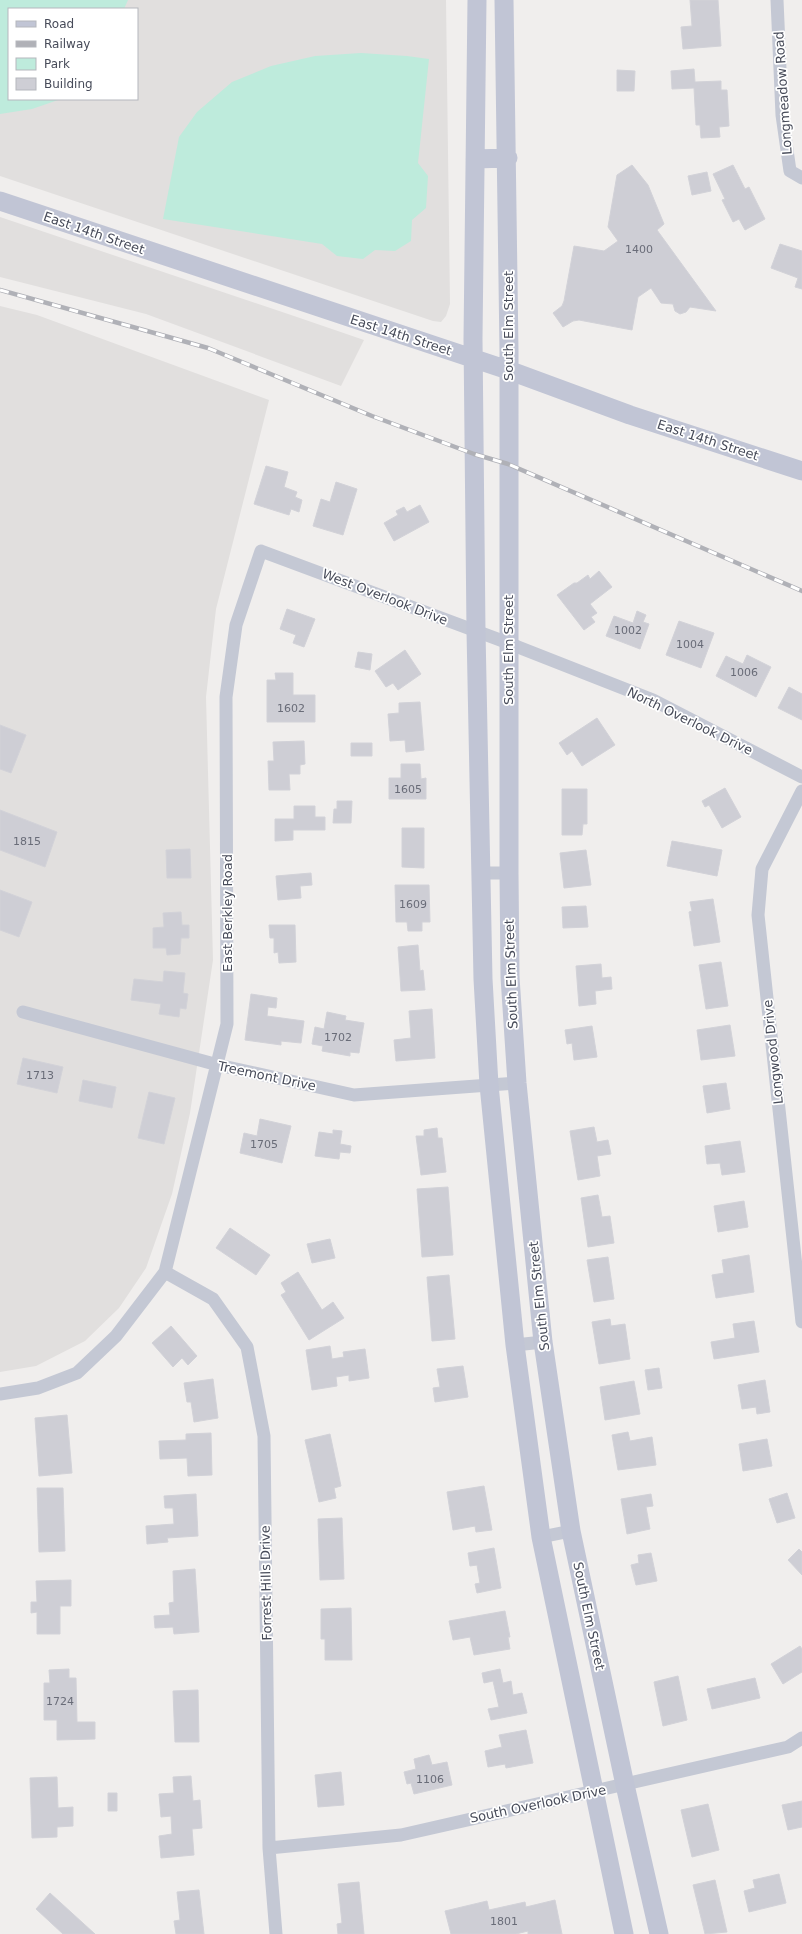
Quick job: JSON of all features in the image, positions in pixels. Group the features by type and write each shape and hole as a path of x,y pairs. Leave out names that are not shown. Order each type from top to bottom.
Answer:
{"street":[{"name":"South Elm Street","path":"477,0 474,359 476,630 483,979 489,1085 515,1345 541,1536 624,1934"},
{"name":"South Elm Street","path":"504,0 508,158 508,873 510,977 517,1083 543,1342 570,1531 659,1934"},
{"name":"Longmeadow Road","path":"777,0 782,115 790,171 802,178"},
{"path":"475,159 508,158"},
{"name":"East 14th Street","path":"0,201 508,370 630,415 802,471"},
{"name":"West Overlook Drive","path":"261,550 508,643"},
{"name":"East Berkley Road","path":"165,1272 218,1065 227,1024 226,697 236,625 261,550"},
{"name":"North Overlook Drive","path":"508,643 652,700 802,777"},
{"name":"Longwood Drive","path":"802,791 762,869 758,915 802,1322"},
{"path":"481,873 508,873"},
{"name":"Treemont Drive","path":"23,1012 218,1065 354,1094 517,1083"},
{"path":"0,1394 38,1388 77,1373 116,1336 165,1272"},
{"name":"Forrest Hills Drive","path":"165,1272 213,1299 247,1347 264,1436 269,1848 276,1934"},
{"path":"515,1345 543,1342"},
{"path":"541,1536 570,1531"},
{"name":"South Overlook Drive","path":"269,1848 401,1835 788,1747 802,1738"}],"shaded area":[{"path":"0,0 446,0 450,304 446,316 441,322 433,321 0,176"},
{"path":"0,217 364,340 341,386 146,314 0,277"},
{"path":"0,306 37,315 269,400 216,609 206,697 213,960 190,1113 172,1194 146,1268 119,1308 85,1341 36,1366 0,1372"}],"green space":[{"path":"0,0 128,0 124,8 8,8 8,100 58,100 32,109 0,114"},
{"path":"361,53 429,59 418,163 428,176 426,208 412,220 411,241 395,251 375,250 363,259 337,256 322,244 163,219 179,137 197,112 232,82 271,66 315,56"}],"building":[{"path":"690,0 718,0 721,46 683,49 681,27 692,26"},
{"path":"694,69 695,82 721,81 721,90 727,90 729,126 719,127 720,137 701,138 700,125 696,125 694,88 672,89 671,71"},
{"path":"617,70 635,71 634,91 617,91"},
{"path":"632,165 648,185 664,224 657,230 716,311 690,307 686,312 680,314 675,311 673,304 661,303 651,288 638,297 632,330 579,320 573,321 563,327 553,313 562,306 564,301 574,246 604,251 618,241 608,227 617,175"},
{"path":"733,165 745,189 749,187 765,219 745,230 739,219 733,222 722,200 725,199 713,174"},
{"path":"707,172 711,191 692,195 688,176"},
{"path":"780,244 802,251 802,289 795,287 798,278 771,268"},
{"path":"266,466 288,472 284,487 297,492 295,497 302,500 299,512 291,509 289,515 254,504"},
{"path":"336,482 357,489 343,535 313,526 321,499 330,502"},
{"path":"420,505 429,522 394,541 384,523 398,515 396,511 404,507 407,512"},
{"path":"599,571 612,587 590,604 597,613 591,617 595,622 584,630 557,595 588,575 590,579"},
{"path":"287,609 315,619 304,647 293,643 296,635 280,629"},
{"path":"637,611 646,615 643,622 649,624 640,649 606,636 614,616 633,623"},
{"path":"679,621 714,633 701,668 666,655"},
{"path":"405,650 421,674 398,690 393,683 386,687 375,671"},
{"path":"358,652 372,654 370,670 355,667"},
{"path":"747,655 771,667 756,697 716,676 726,656 743,664"},
{"path":"275,673 293,673 293,695 315,695 315,722 267,722 267,680 276,680"},
{"path":"789,687 802,694 802,720 778,708"},
{"path":"420,702 424,750 406,752 405,740 390,741 388,714 399,713 399,703"},
{"path":"597,718 615,745 582,766 572,751 567,755 559,743"},
{"path":"0,725 26,735 11,773 0,769"},
{"path":"304,741 305,764 300,765 300,774 289,774 290,790 269,790 268,761 274,761 273,742"},
{"path":"351,743 372,743 372,756 351,756"},
{"path":"401,764 420,764 421,779 426,778 426,799 389,799 389,778 401,778"},
{"path":"725,788 741,817 722,828 709,805 705,807 702,801"},
{"path":"562,789 587,789 587,824 583,824 582,835 562,835"},
{"path":"337,801 352,801 351,823 333,823 334,809 337,809"},
{"path":"294,806 315,806 315,817 325,817 325,830 293,830 293,840 275,841 275,819 294,819"},
{"path":"0,810 57,832 45,867 0,850"},
{"path":"402,828 424,828 424,868 402,867"},
{"path":"672,841 722,850 717,876 667,866"},
{"path":"190,849 191,878 167,878 166,850"},
{"path":"586,850 591,885 564,888 560,853"},
{"path":"311,873 312,885 300,886 301,898 278,900 276,876"},
{"path":"395,885 429,885 430,922 422,922 422,931 408,931 407,922 396,922"},
{"path":"0,890 32,902 19,937 0,930"},
{"path":"713,899 720,942 694,946 689,912 692,911 690,902"},
{"path":"586,906 588,927 563,928 562,907"},
{"path":"181,912 182,925 189,925 189,938 181,938 180,954 167,955 166,948 153,948 153,928 164,927 163,913"},
{"path":"269,925 295,925 296,962 279,963 278,952 274,953 274,938 270,938"},
{"path":"418,945 420,971 423,970 425,990 401,991 398,947"},
{"path":"721,962 728,1006 706,1009 699,965"},
{"path":"601,964 602,978 611,977 612,989 595,991 596,1004 579,1006 576,966"},
{"path":"164,971 185,973 183,993 188,994 186,1009 180,1008 179,1017 159,1014 161,1004 131,1000 134,979 163,982"},
{"path":"251,994 277,998 276,1008 268,1007 267,1016 304,1021 301,1043 281,1041 281,1045 245,1040"},
{"path":"432,1009 435,1058 396,1061 394,1040 411,1038 409,1011"},
{"path":"327,1012 346,1016 345,1020 364,1023 359,1053 350,1052 350,1056 322,1051 323,1046 312,1044 315,1027 324,1029"},
{"path":"730,1025 735,1056 701,1060 697,1030"},
{"path":"592,1026 597,1057 574,1060 572,1043 567,1044 565,1030"},
{"path":"23,1058 63,1067 57,1093 17,1084"},
{"path":"83,1080 116,1087 112,1108 79,1101"},
{"path":"726,1083 730,1109 707,1113 703,1086"},
{"path":"149,1092 175,1098 164,1144 138,1138"},
{"path":"260,1119 291,1126 282,1163 240,1153 244,1133 257,1136"},
{"path":"594,1127 597,1142 608,1140 611,1154 597,1156 600,1176 578,1180 570,1131"},
{"path":"437,1128 438,1138 442,1138 446,1172 421,1175 416,1136 424,1136 424,1130"},
{"path":"333,1130 342,1131 340,1144 351,1146 350,1153 340,1152 339,1159 315,1156 319,1132 333,1134"},
{"path":"740,1141 745,1172 722,1175 720,1163 707,1164 705,1146"},
{"path":"448,1187 453,1255 422,1257 417,1189"},
{"path":"598,1195 602,1217 610,1216 614,1243 588,1247 581,1198"},
{"path":"744,1201 748,1227 718,1232 714,1206"},
{"path":"230,1228 270,1255 256,1275 216,1248"},
{"path":"330,1239 335,1258 312,1263 307,1244"},
{"path":"749,1255 754,1292 716,1298 712,1275 724,1273 722,1260"},
{"path":"608,1257 614,1299 594,1302 587,1260"},
{"path":"298,1272 322,1310 333,1302 344,1318 309,1340 281,1295 286,1292 281,1283"},
{"path":"449,1275 455,1339 432,1341 427,1277"},
{"path":"610,1319 611,1326 625,1324 630,1359 599,1364 592,1322"},
{"path":"754,1321 759,1352 714,1359 711,1342 735,1338 733,1324"},
{"path":"171,1326 197,1356 188,1365 182,1358 173,1367 152,1343"},
{"path":"330,1346 332,1359 344,1357 343,1352 365,1349 369,1378 349,1381 349,1375 336,1377 337,1386 312,1390 306,1350"},
{"path":"463,1366 468,1397 435,1402 433,1388 440,1387 437,1369"},
{"path":"659,1368 662,1388 648,1390 645,1370"},
{"path":"213,1379 218,1418 194,1422 191,1402 187,1402 184,1383"},
{"path":"765,1380 770,1412 757,1414 756,1407 742,1409 738,1385"},
{"path":"634,1381 640,1414 605,1420 600,1387"},
{"path":"67,1415 72,1473 39,1476 35,1418"},
{"path":"628,1432 630,1441 652,1437 656,1465 618,1470 612,1435"},
{"path":"211,1433 212,1475 188,1476 187,1458 160,1459 159,1441 186,1440 186,1434"},
{"path":"330,1434 341,1486 334,1488 336,1498 319,1502 305,1440"},
{"path":"767,1439 772,1466 743,1471 739,1444"},
{"path":"484,1486 492,1530 476,1532 475,1526 453,1530 447,1492"},
{"path":"37,1488 63,1488 65,1551 39,1552"},
{"path":"787,1493 795,1518 777,1523 769,1499"},
{"path":"196,1494 198,1536 167,1538 168,1542 147,1544 146,1526 174,1524 173,1508 165,1508 164,1496"},
{"path":"651,1494 653,1506 646,1507 650,1529 627,1534 621,1499"},
{"path":"342,1518 344,1579 320,1580 318,1519"},
{"path":"494,1548 501,1588 477,1593 475,1584 480,1583 477,1565 470,1566 468,1553"},
{"path":"799,1549 802,1552 802,1575 788,1560"},
{"path":"651,1553 657,1581 636,1585 631,1565 639,1563 638,1555"},
{"path":"195,1569 199,1632 174,1634 173,1627 155,1628 154,1616 170,1615 169,1603 174,1602 173,1571"},
{"path":"71,1580 71,1606 60,1606 60,1634 37,1634 37,1612 31,1613 31,1602 37,1602 36,1581"},
{"path":"351,1608 352,1660 325,1660 325,1639 321,1639 321,1609"},
{"path":"505,1611 510,1637 508,1637 510,1649 474,1655 470,1637 453,1640 449,1621"},
{"path":"800,1646 802,1649 802,1672 783,1684 771,1664"},
{"path":"69,1669 69,1678 76,1678 77,1722 95,1722 95,1739 57,1740 57,1720 44,1720 44,1683 50,1683 49,1670"},
{"path":"500,1669 503,1683 511,1681 513,1695 522,1693 527,1713 491,1720 488,1709 499,1707 493,1681 484,1683 482,1673"},
{"path":"678,1676 687,1720 663,1726 654,1682"},
{"path":"755,1678 760,1698 712,1709 707,1689"},
{"path":"198,1690 199,1742 175,1742 173,1691"},
{"path":"526,1730 533,1763 506,1768 505,1764 488,1767 485,1751 502,1747 499,1735"},
{"path":"429,1755 432,1765 447,1762 452,1785 414,1794 411,1783 407,1784 404,1772 416,1769 414,1759"},
{"path":"341,1772 344,1805 318,1807 315,1775"},
{"path":"191,1776 193,1801 200,1800 202,1828 192,1829 194,1855 161,1858 159,1836 172,1834 171,1816 161,1817 159,1794 174,1793 173,1777"},
{"path":"57,1777 58,1808 73,1807 73,1826 57,1827 57,1837 32,1838 30,1778"},
{"path":"108,1793 117,1793 117,1811 108,1811"},
{"path":"802,1801 802,1827 788,1830 782,1805"},
{"path":"708,1804 719,1850 692,1857 681,1810"},
{"path":"779,1874 786,1903 749,1912 744,1891 755,1888 753,1880"},
{"path":"715,1880 727,1932 705,1934 693,1885"},
{"path":"359,1882 364,1934 338,1934 337,1924 342,1923 338,1884"},
{"path":"199,1890 204,1934 176,1934 174,1921 180,1920 177,1892"},
{"path":"50,1893 95,1934 63,1934 36,1909"},
{"path":"555,1900 562,1934 528,1934 528,1931 516,1934 451,1934 445,1911 487,1901 489,1910 525,1902 526,1907"}],"railway":[{"path":"0,290 208,348 372,416 474,454 508,464 802,591"}]}
